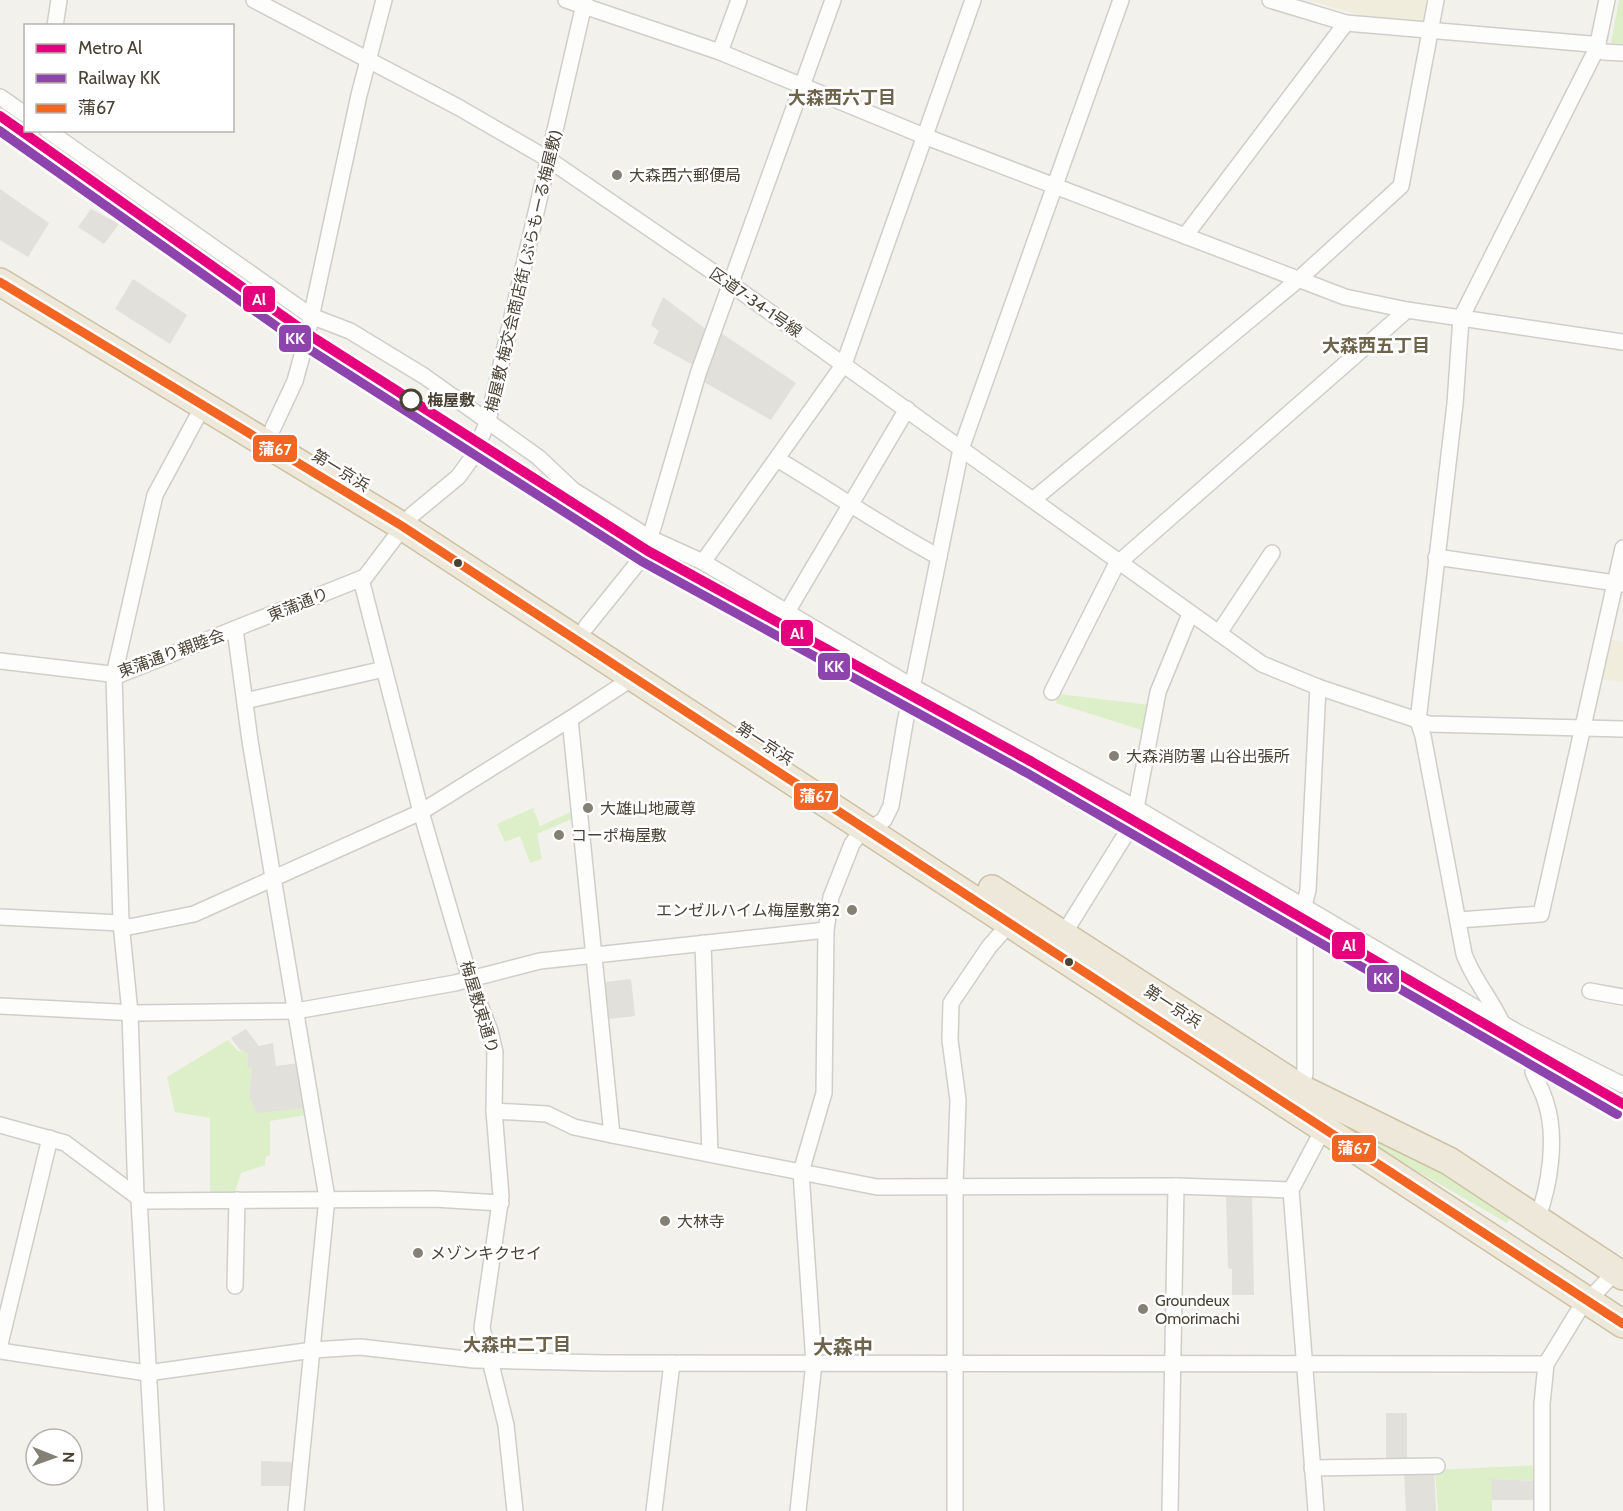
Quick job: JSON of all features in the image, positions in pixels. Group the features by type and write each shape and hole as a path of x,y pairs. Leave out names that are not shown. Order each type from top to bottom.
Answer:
{"highway":[{"name":"第一京浜","path":"0,262 273,428 631,674 876,825 1063,935 1302,1089 1331,1118 1404,1179 1610,1280"},
{"name":"第一京浜","path":"0,282 203,406 407,521 586,627 876,825 1010,923 1331,1118 1449,1161 1537,1219 1610,1280 1623,1306"},
{"path":"1610,1280 1623,1324"}],"street":[{"path":"55,24 59,0"},
{"path":"273,428 295,381 359,95 384,0"},
{"path":"566,0 585,2 720,52 924,136 1345,297 1407,310 1623,342"},
{"path":"720,52 739,0"},
{"path":"650,538 698,374 833,0"},
{"path":"703,562 844,364 973,0"},
{"path":"798,1511 814,1364 801,1172 824,1094 826,930 835,881 852,844 876,825 891,806 961,449 1121,0"},
{"path":"1270,0 1347,23 1590,44 1604,52 1623,53"},
{"path":"1034,499 1299,279 1401,186 1436,0"},
{"path":"1502,1023 1492,1002 1470,971 1464,954 1418,721 1455,404 1461,318 1597,48 1607,0"},
{"name":"区道7-34-1号線","path":"258,1 548,159 844,364 1262,664 1318,687 1429,724 1623,729"},
{"name":"梅屋敷 梅交会商店街 (ぷらもーる梅屋敷)","path":"407,521 458,477 472,458 488,421 585,2"},
{"path":"1185,236 1347,23"},
{"path":"0,97 24,114"},
{"path":"50,132 311,316 350,331 372,343 488,421 538,457 573,490 650,538 703,562 913,687 1136,808 1502,1023 1517,1034 1623,1085"},
{"path":"1052,692 1116,565 1407,310"},
{"path":"156,1511 137,1198 130,1013 121,923 114,675 155,495 203,406"},
{"path":"787,612 907,410"},
{"path":"777,459 851,503 895,533 939,556"},
{"path":"361,579 407,521"},
{"path":"1459,920 1542,914 1582,728 1619,583 1623,548"},
{"path":"1219,633 1272,553"},
{"path":"1436,557 1619,583"},
{"path":"586,627 640,561"},
{"name":"東蒲通り","path":"235,629 361,579"},
{"name":"梅屋敷東通り","path":"361,579 421,812 470,979 490,1031 495,1052 494,1111 501,1203 482,1319 488,1360 506,1425 515,1511"},
{"path":"1136,808 1158,692 1190,614"},
{"path":"235,629 310,1110 327,1198 296,1511"},
{"name":"東蒲通り親睦会","path":"0,661 114,675 235,629"},
{"path":"246,700 384,669"},
{"path":"0,917 121,923 129,927 194,914 275,880 421,812 622,685 631,674"},
{"path":"1304,906 1308,890 1318,687"},
{"path":"570,719 612,1135"},
{"path":"1063,935 1124,837"},
{"path":"956,1511 954,1364 958,1100 950,1040 951,1002 989,947 1010,923"},
{"path":"0,1006 130,1013 296,1011 470,979 540,961 826,930"},
{"path":"1302,1089 1305,1073 1305,935"},
{"path":"703,943 710,1154"},
{"path":"1590,992 1623,997"},
{"path":"1533,1072 1547,1103 1550,1129 1545,1200 1537,1219"},
{"path":"494,1111 547,1113 574,1126 612,1135 877,1187 1176,1186 1291,1190"},
{"path":"1316,1511 1291,1190 1331,1118"},
{"path":"0,1125 65,1143 137,1198 434,1199 501,1203"},
{"path":"0,1344 50,1138"},
{"path":"1170,1511 1176,1186"},
{"path":"234,1286 237,1200"},
{"path":"1542,1511 1542,1404 1546,1364 1579,1310 1610,1280"},
{"path":"0,1351 147,1373 313,1350 388,1348 488,1360 672,1363 1546,1364"},
{"path":"654,1511 672,1363"},
{"path":"1312,1468 1437,1466"}],"shaded area":[{"path":"1307,0 1430,0 1426,19 1419,24 1361,15"},
{"path":"0,189 49,223 28,257 0,240"},
{"path":"91,209 119,224 104,244 78,227"},
{"path":"133,279 187,315 170,344 115,309"},
{"path":"663,297 707,330 693,365 653,343 659,331 651,325"},
{"path":"721,333 796,383 771,420 704,382"},
{"path":"1606,639 1623,642 1623,682 1597,679"},
{"path":"631,979 635,1016 609,1019 605,982"},
{"path":"246,1029 259,1046 273,1043 276,1066 298,1063 305,1108 257,1113 249,1096 252,1068 247,1067 248,1053 240,1050 231,1038"},
{"path":"1252,1194 1254,1295 1232,1295 1232,1269 1228,1268 1226,1195"},
{"path":"1386,1413 1407,1413 1407,1460 1386,1460"},
{"path":"261,1461 291,1462 294,1466 293,1486 261,1486"},
{"path":"1434,1469 1436,1511 1406,1511 1404,1471"},
{"path":"1491,1479 1536,1481 1535,1500 1492,1500"}],"green space":[{"path":"1619,0 1623,0 1623,44 1611,43"},
{"path":"1059,694 1150,705 1145,731 1056,703"},
{"path":"533,808 540,826 575,810 576,817 537,834 542,859 530,863 520,836 505,842 497,824"},
{"path":"228,1040 238,1051 248,1052 247,1066 252,1068 249,1096 305,1108 306,1115 270,1121 270,1155 265,1157 265,1165 241,1173 234,1195 210,1194 210,1118 175,1112 167,1077"},
{"path":"1355,1130 1449,1174 1476,1196 1510,1218 1507,1223 1353,1134"},
{"path":"1542,1465 1542,1481 1492,1479 1492,1511 1438,1511 1435,1470"}],"metro line":[{"name":"Al","path":"0,116 314,338 648,551 1032,762 1623,1104"}],"rail line":[{"name":"KK","path":"0,131 308,348 642,561 1026,772 1617,1114"}],"transit line":[{"name":"蒲67","path":"0,282 402,526 1623,1324"}],"place":[{"name":"大森西六郵便局","path":"617,175"},
{"name":"梅屋敷","path":"411,400"},
{"name":"大森消防署 山谷出張所","path":"1114,756"},
{"name":"大雄山地蔵尊","path":"588,808"},
{"name":"コーポ梅屋敷","path":"559,835"},
{"name":"エンゼルハイム梅屋敷第2","path":"852,910"},
{"name":"大林寺","path":"665,1221"},
{"name":"メゾンキクセイ","path":"418,1253"},
{"name":"Groundeux Omorimachi","path":"1143,1309"}],"district":[{"name":"大森西六丁目","path":"842,98"},
{"name":"大森西五丁目","path":"1376,346"},
{"name":"大森中二丁目","path":"517,1345"},
{"name":"大森中","path":"843,1347"}]}
